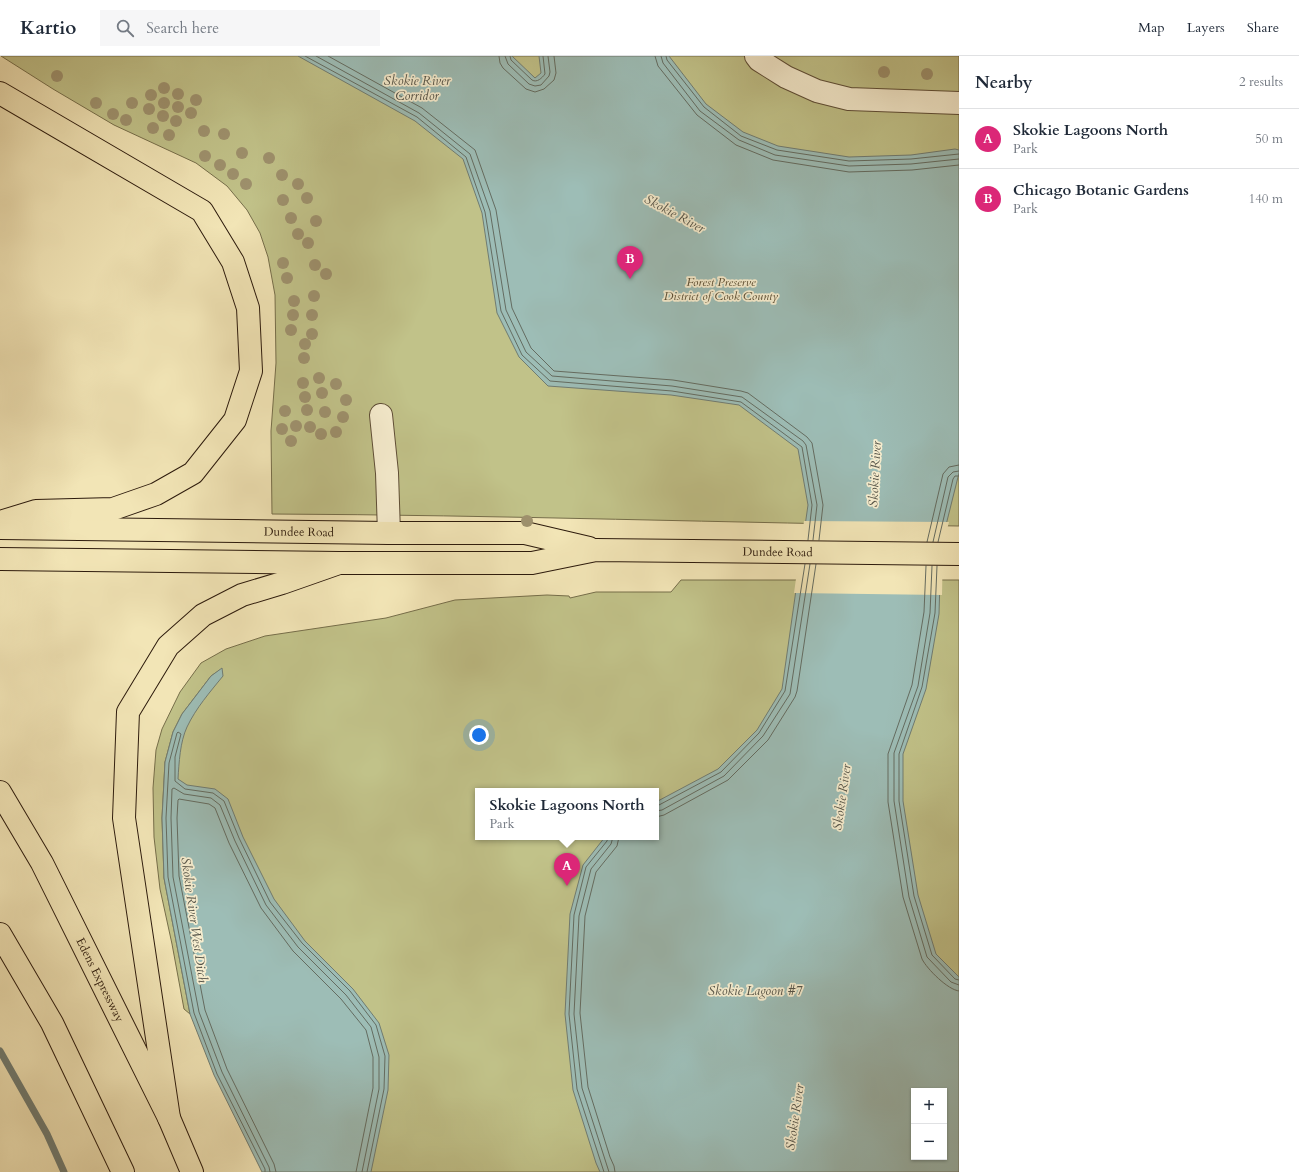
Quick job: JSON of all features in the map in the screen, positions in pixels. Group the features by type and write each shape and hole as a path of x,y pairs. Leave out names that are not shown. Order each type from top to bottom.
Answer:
{"main road":[{"path":"0,92 202,211 233,262 248,308 251,371 235,420 193,474 156,494 113,509 36,511 0,522"},
{"name":"Dundee Road","path":"0,528 389,534 525,533 596,550"},
{"name":"Dundee Road","path":"0,559 339,563 532,563 596,550 959,554"},
{"path":"169,1118 124,818 128,712 168,646 203,615 242,595 339,563"},
{"name":"Edens Expressway","path":"0,792 42,863 169,1118 192,1172"},
{"path":"0,934 52,1023 123,1172"},
{"path":"0,959 52,1023"}],"lane":[{"path":"756,56 758,60 786,77 817,91 849,99 959,103"},
{"path":"381,415 387,474 389,534"}],"green space":[{"name":"Forest Preserve District of Cook County","path":"1,56 959,56 959,526 272,514 271,431 276,363 275,295 268,257 260,233 247,210 227,186 196,163 114,125"},
{"path":"681,580 959,580 959,1172 271,1172 198,1020 191,977 189,945 179,911 173,862 171,798 173,760 180,727 220,670 211,676 182,714 173,732 165,762 162,818 164,878 190,1014 184,1009 160,889 154,837 153,788 156,750 162,729 180,692 201,663 226,649 265,636 386,618 455,600 547,595 569,596 570,598 596,592 671,592"}],"water":[{"path":"298,56 512,56 535,78 541,73 539,56 669,56 706,104 743,132 778,146 849,157 911,155 955,149 959,150 959,473 941,545 939,614 926,689 903,754 903,801 918,895 936,954 959,977 959,1172 600,1172 573,1090 565,1014 570,914 583,865 603,840 659,840 659,800 718,769 757,730 782,689 808,505 798,449 739,405 671,395 548,386 519,357 497,313 482,213 463,159 415,121"},
{"name":"Skokie River West Ditch","path":"222,668 223,676 208,694 187,727 180,753 178,779 187,785 215,789 228,799 243,837 274,899 305,941 353,989 379,1023 389,1055 388,1090 371,1172 262,1172 214,1075 190,1014 164,878 162,818 165,762 173,732 182,714 211,676"}],"pier":[{"path":"804,521 949,522 943,545 942,595 794,593"}],"waterway":[{"path":"0,1051 47,1134 64,1172"}],"place":[{"name":"Chicago Botanic Gardens","path":"630,279"},
{"name":"Skokie Lagoons North","path":"567,886"}],"water label":[{"name":"Skokie River Corridor","path":"417,88"},
{"name":"Skokie River","path":"675,213"},
{"name":"Skokie River","path":"874,474"},
{"name":"Skokie River","path":"841,797"},
{"name":"Skokie Lagoon #7","path":"755,990"},
{"name":"Skokie River","path":"794,1117"}]}
